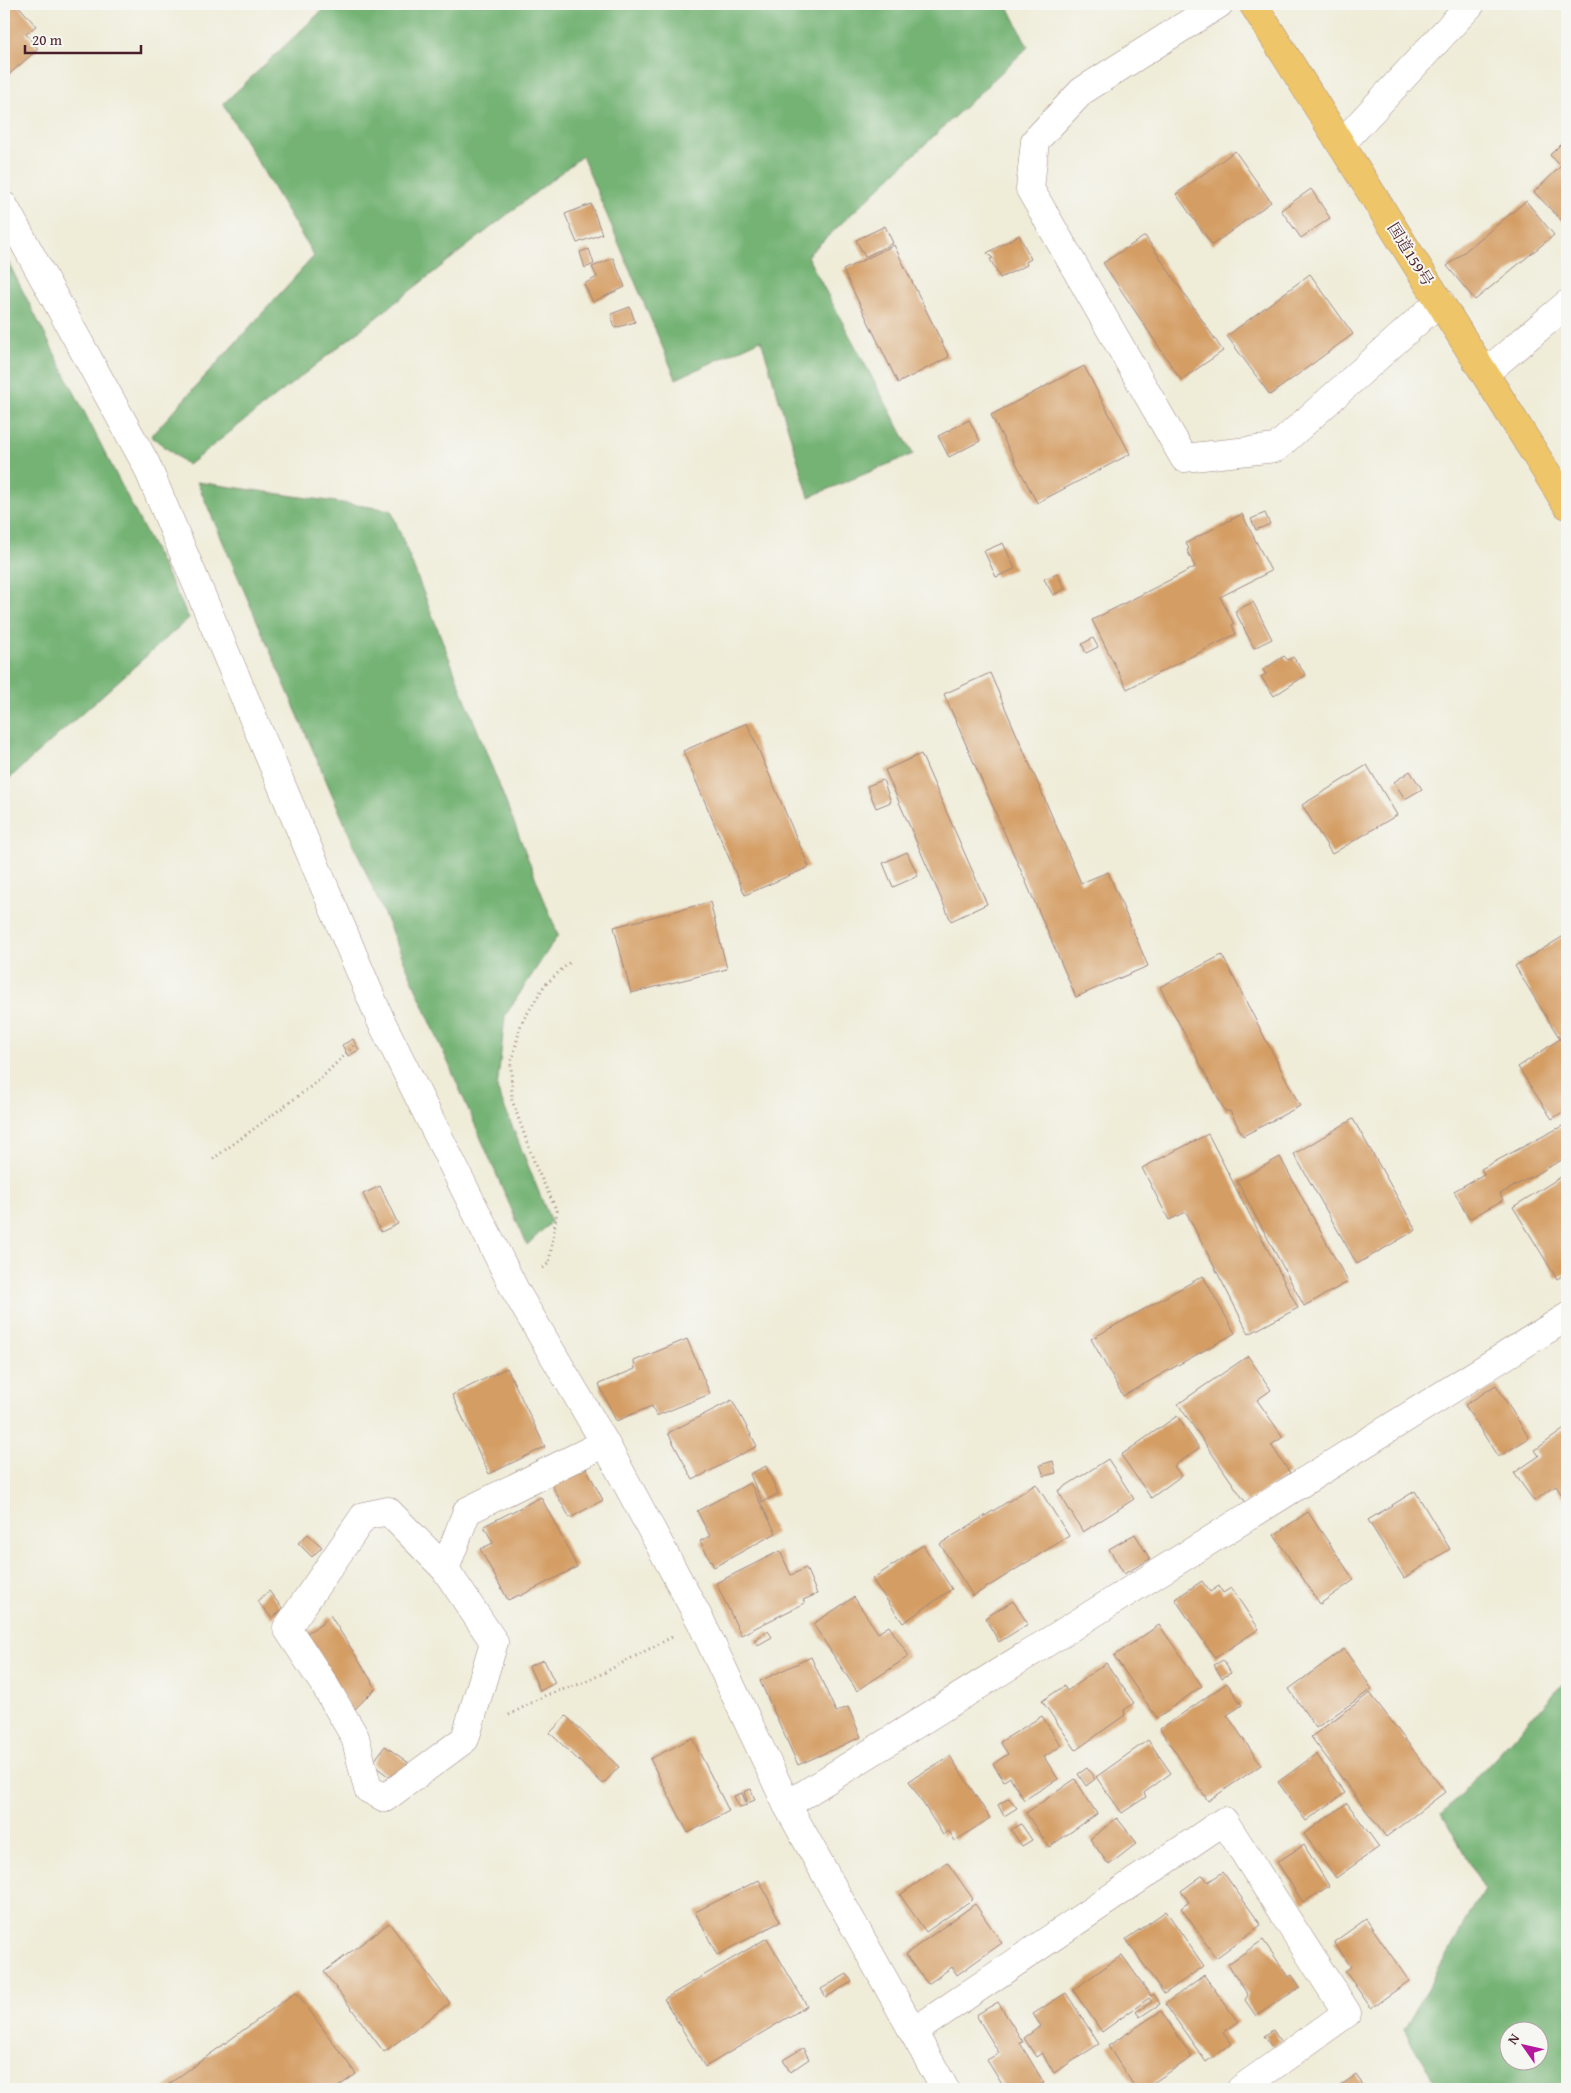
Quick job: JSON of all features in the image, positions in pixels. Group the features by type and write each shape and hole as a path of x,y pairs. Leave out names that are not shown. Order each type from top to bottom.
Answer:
{"highway":[{"name":"国道159号","path":"1253,4 1567,505"}],"street":[{"path":"1219,4 1082,91 1035,141 1030,189 1184,458 1276,448 1440,301"},
{"path":"1341,144 1471,4"},
{"path":"4,206 146,464 381,1021 515,1290 605,1443 701,1622 787,1805 945,2089"},
{"path":"1485,373 1567,304"},
{"path":"787,1805 1567,1317"},
{"path":"445,1569 467,1511 605,1443"},
{"path":"388,1512 445,1569 494,1642 465,1739 385,1798 368,1789 355,1737 324,1684 287,1628 364,1516 388,1512"},
{"path":"913,2032 1224,1821 1347,2013 1241,2089"}],"path":[{"path":"515,1290 549,1263 557,1211 536,1167 512,1100 511,1065 521,1024 544,986 571,961"},
{"path":"213,1159 316,1082 381,1021"},
{"path":"546,1695 586,1682 701,1622"}],"green space":[{"path":"329,4 1007,4 1028,47 807,256 913,454 809,497 761,340 676,379 582,156 188,465 151,436 314,256 223,104"},
{"path":"4,254 189,618 4,783"},
{"path":"197,482 391,510 558,935 505,1016 497,1089 551,1222 527,1245"},
{"path":"1567,1680 1567,2089 1439,2089 1404,2030 1484,1889 1442,1814"}],"building":[{"path":"4,4 17,4 36,26 26,34 38,49 6,77 4,75"},
{"path":"1567,138 1567,226 1534,192 1561,166 1550,155"},
{"path":"1235,151 1271,202 1212,245 1176,194"},
{"path":"1311,189 1330,218 1301,238 1281,210"},
{"path":"1526,201 1554,235 1475,300 1447,266"},
{"path":"591,204 602,234 577,243 565,214"},
{"path":"885,226 893,243 865,257 856,240"},
{"path":"1019,235 1031,259 1026,262 1027,265 1000,278 990,259 993,258 987,253"},
{"path":"1145,236 1223,351 1181,380 1103,263"},
{"path":"894,245 949,357 898,383 843,270"},
{"path":"589,249 594,264 585,268 580,252"},
{"path":"613,258 625,287 593,302 584,284 597,277 592,267"},
{"path":"1310,274 1353,334 1270,395 1227,336"},
{"path":"630,307 635,322 615,328 611,314"},
{"path":"1084,366 1130,454 1037,503 991,415"},
{"path":"969,420 980,441 949,457 938,436"},
{"path":"1265,513 1270,524 1256,530 1251,519"},
{"path":"1242,514 1271,571 1220,597 1234,624 1232,625 1236,634 1127,689 1092,620 1195,567 1187,550 1189,549 1186,543"},
{"path":"1003,543 1015,569 996,577 984,551"},
{"path":"1057,573 1065,589 1053,595 1044,579"},
{"path":"1253,602 1272,639 1254,648 1235,611"},
{"path":"1093,638 1098,647 1086,653 1082,644"},
{"path":"1284,656 1288,660 1293,657 1306,675 1274,696 1261,677 1266,674 1263,670"},
{"path":"990,673 1081,883 1108,872 1148,966 1076,997 944,694"},
{"path":"747,723 809,867 745,895 683,751"},
{"path":"921,754 987,904 951,921 885,770"},
{"path":"1367,765 1397,815 1332,854 1302,805"},
{"path":"1410,771 1422,789 1405,799 1394,782"},
{"path":"883,780 891,802 876,808 867,786"},
{"path":"907,852 918,876 893,887 883,863"},
{"path":"710,902 727,969 631,993 614,927"},
{"path":"1567,934 1567,1109 1552,1119 1518,1067 1560,1039 1515,966"},
{"path":"1222,955 1300,1106 1243,1136 1230,1111 1225,1111 1160,987"},
{"path":"353,1039 359,1050 348,1056 342,1045"},
{"path":"1353,1119 1416,1230 1357,1264 1294,1154"},
{"path":"1566,1124 1567,1157 1500,1194 1503,1200 1469,1219 1454,1191 1484,1174 1481,1169"},
{"path":"1208,1134 1298,1308 1249,1334 1186,1212 1169,1220 1142,1168"},
{"path":"1280,1157 1348,1282 1304,1306 1237,1181"},
{"path":"1567,1173 1567,1273 1557,1279 1513,1207"},
{"path":"380,1186 398,1224 381,1232 363,1194"},
{"path":"1203,1276 1235,1333 1123,1396 1091,1339"},
{"path":"687,1339 710,1394 656,1416 652,1406 616,1421 599,1384 635,1369 634,1361"},
{"path":"1248,1356 1271,1390 1257,1400 1283,1437 1271,1445 1290,1473 1246,1503 1178,1404"},
{"path":"507,1368 545,1447 489,1474 452,1395"},
{"path":"1496,1385 1529,1438 1498,1457 1465,1405"},
{"path":"732,1400 757,1446 693,1480 668,1433"},
{"path":"1177,1416 1199,1448 1174,1466 1181,1476 1151,1498 1121,1455"},
{"path":"1567,1427 1567,1503 1556,1486 1534,1501 1514,1473 1539,1456 1535,1450"},
{"path":"1108,1459 1134,1499 1083,1532 1058,1491"},
{"path":"1053,1461 1056,1473 1044,1476 1040,1465"},
{"path":"585,1466 603,1500 570,1518 551,1484"},
{"path":"766,1466 778,1494 762,1502 750,1474"},
{"path":"750,1483 776,1533 714,1567 700,1541 710,1536 697,1511"},
{"path":"1036,1484 1069,1536 973,1596 940,1544"},
{"path":"1415,1491 1450,1549 1404,1578 1368,1520"},
{"path":"541,1497 577,1567 520,1596 508,1600 480,1549 493,1543 484,1526"},
{"path":"1308,1512 1354,1580 1320,1604 1274,1535"},
{"path":"308,1534 322,1547 312,1557 298,1543"},
{"path":"1135,1534 1150,1559 1124,1574 1109,1549"},
{"path":"923,1545 952,1589 903,1623 872,1579"},
{"path":"780,1551 791,1575 806,1568 817,1594 803,1600 805,1603 741,1635 716,1583"},
{"path":"1202,1581 1210,1592 1219,1586 1223,1593 1231,1588 1259,1629 1215,1658 1175,1599"},
{"path":"269,1591 283,1609 272,1618 257,1601"},
{"path":"854,1597 878,1633 889,1626 909,1656 857,1691 813,1624"},
{"path":"1013,1601 1028,1624 999,1642 985,1618"},
{"path":"330,1615 376,1688 352,1712 303,1635 322,1624"},
{"path":"1159,1625 1202,1686 1157,1718 1114,1656"},
{"path":"768,1631 772,1637 758,1645 754,1640"},
{"path":"1344,1649 1372,1689 1316,1728 1289,1689"},
{"path":"811,1657 836,1712 848,1707 861,1737 798,1765 760,1681"},
{"path":"544,1660 555,1683 540,1691 529,1666"},
{"path":"1223,1660 1231,1673 1222,1678 1214,1665"},
{"path":"1106,1663 1134,1703 1124,1710 1125,1715 1076,1750 1042,1701 1064,1686 1067,1691"},
{"path":"1227,1683 1242,1705 1227,1715 1261,1765 1208,1801 1160,1729"},
{"path":"1370,1693 1445,1792 1386,1837 1311,1737"},
{"path":"566,1716 619,1767 603,1784 550,1733"},
{"path":"1042,1716 1061,1746 1044,1757 1058,1779 1024,1800 1010,1777 1004,1781 993,1764 1008,1754 1000,1742"},
{"path":"692,1738 729,1811 688,1833 650,1759"},
{"path":"1148,1740 1171,1773 1144,1793 1146,1797 1122,1813 1096,1777"},
{"path":"385,1746 409,1763 392,1779 372,1764"},
{"path":"1316,1754 1345,1793 1306,1821 1278,1782"},
{"path":"950,1756 990,1818 955,1841 949,1831 943,1835 909,1781"},
{"path":"1087,1768 1095,1779 1086,1786 1078,1774"},
{"path":"1075,1779 1097,1814 1049,1847 1026,1813"},
{"path":"751,1789 755,1800 748,1803 744,1792"},
{"path":"742,1793 747,1805 739,1807 734,1796"},
{"path":"1009,1798 1017,1808 1004,1816 998,1805"},
{"path":"1347,1803 1379,1847 1336,1878 1304,1834"},
{"path":"1117,1818 1137,1843 1109,1865 1090,1839"},
{"path":"1021,1824 1032,1840 1022,1846 1011,1830"},
{"path":"1304,1845 1329,1886 1304,1902 1277,1862"},
{"path":"947,1862 973,1899 926,1932 900,1895"},
{"path":"1223,1872 1261,1925 1216,1958 1181,1908 1189,1902 1181,1891 1203,1875 1208,1882"},
{"path":"759,1880 780,1922 717,1955 695,1912"},
{"path":"975,1904 1002,1943 957,1975 952,1967 928,1984 906,1954"},
{"path":"1166,1911 1204,1966 1164,1994 1126,1939"},
{"path":"1366,1919 1409,1981 1371,2008 1345,1971 1351,1967 1334,1942"},
{"path":"389,1923 450,2003 384,2052 324,1972"},
{"path":"767,1938 807,2006 705,2067 664,1999"},
{"path":"1263,1940 1289,1977 1292,1975 1300,1987 1256,2016 1245,2000 1248,1995 1228,1964"},
{"path":"1122,1955 1151,1996 1154,1994 1160,2004 1140,2017 1136,2012 1152,2002 1149,1998 1102,2032 1073,1990"},
{"path":"847,1974 852,1982 826,1997 821,1989"},
{"path":"1204,1975 1238,2022 1223,2033 1231,2044 1206,2062 1165,2004"},
{"path":"296,1992 356,2074 335,2089 162,2089"},
{"path":"1066,1993 1099,2044 1054,2073 1042,2053 1036,2057 1024,2038 1041,2026 1033,2014"},
{"path":"998,2002 1023,2042 1020,2043 1044,2083 1033,2089 1005,2089 987,2060 999,2053 976,2015"},
{"path":"1161,2011 1192,2057 1144,2089 1136,2089 1108,2046"},
{"path":"1273,2030 1280,2041 1272,2047 1264,2036"},
{"path":"803,2048 809,2059 790,2072 783,2060"},
{"path":"1356,2075 1366,2089 1335,2089"}]}
